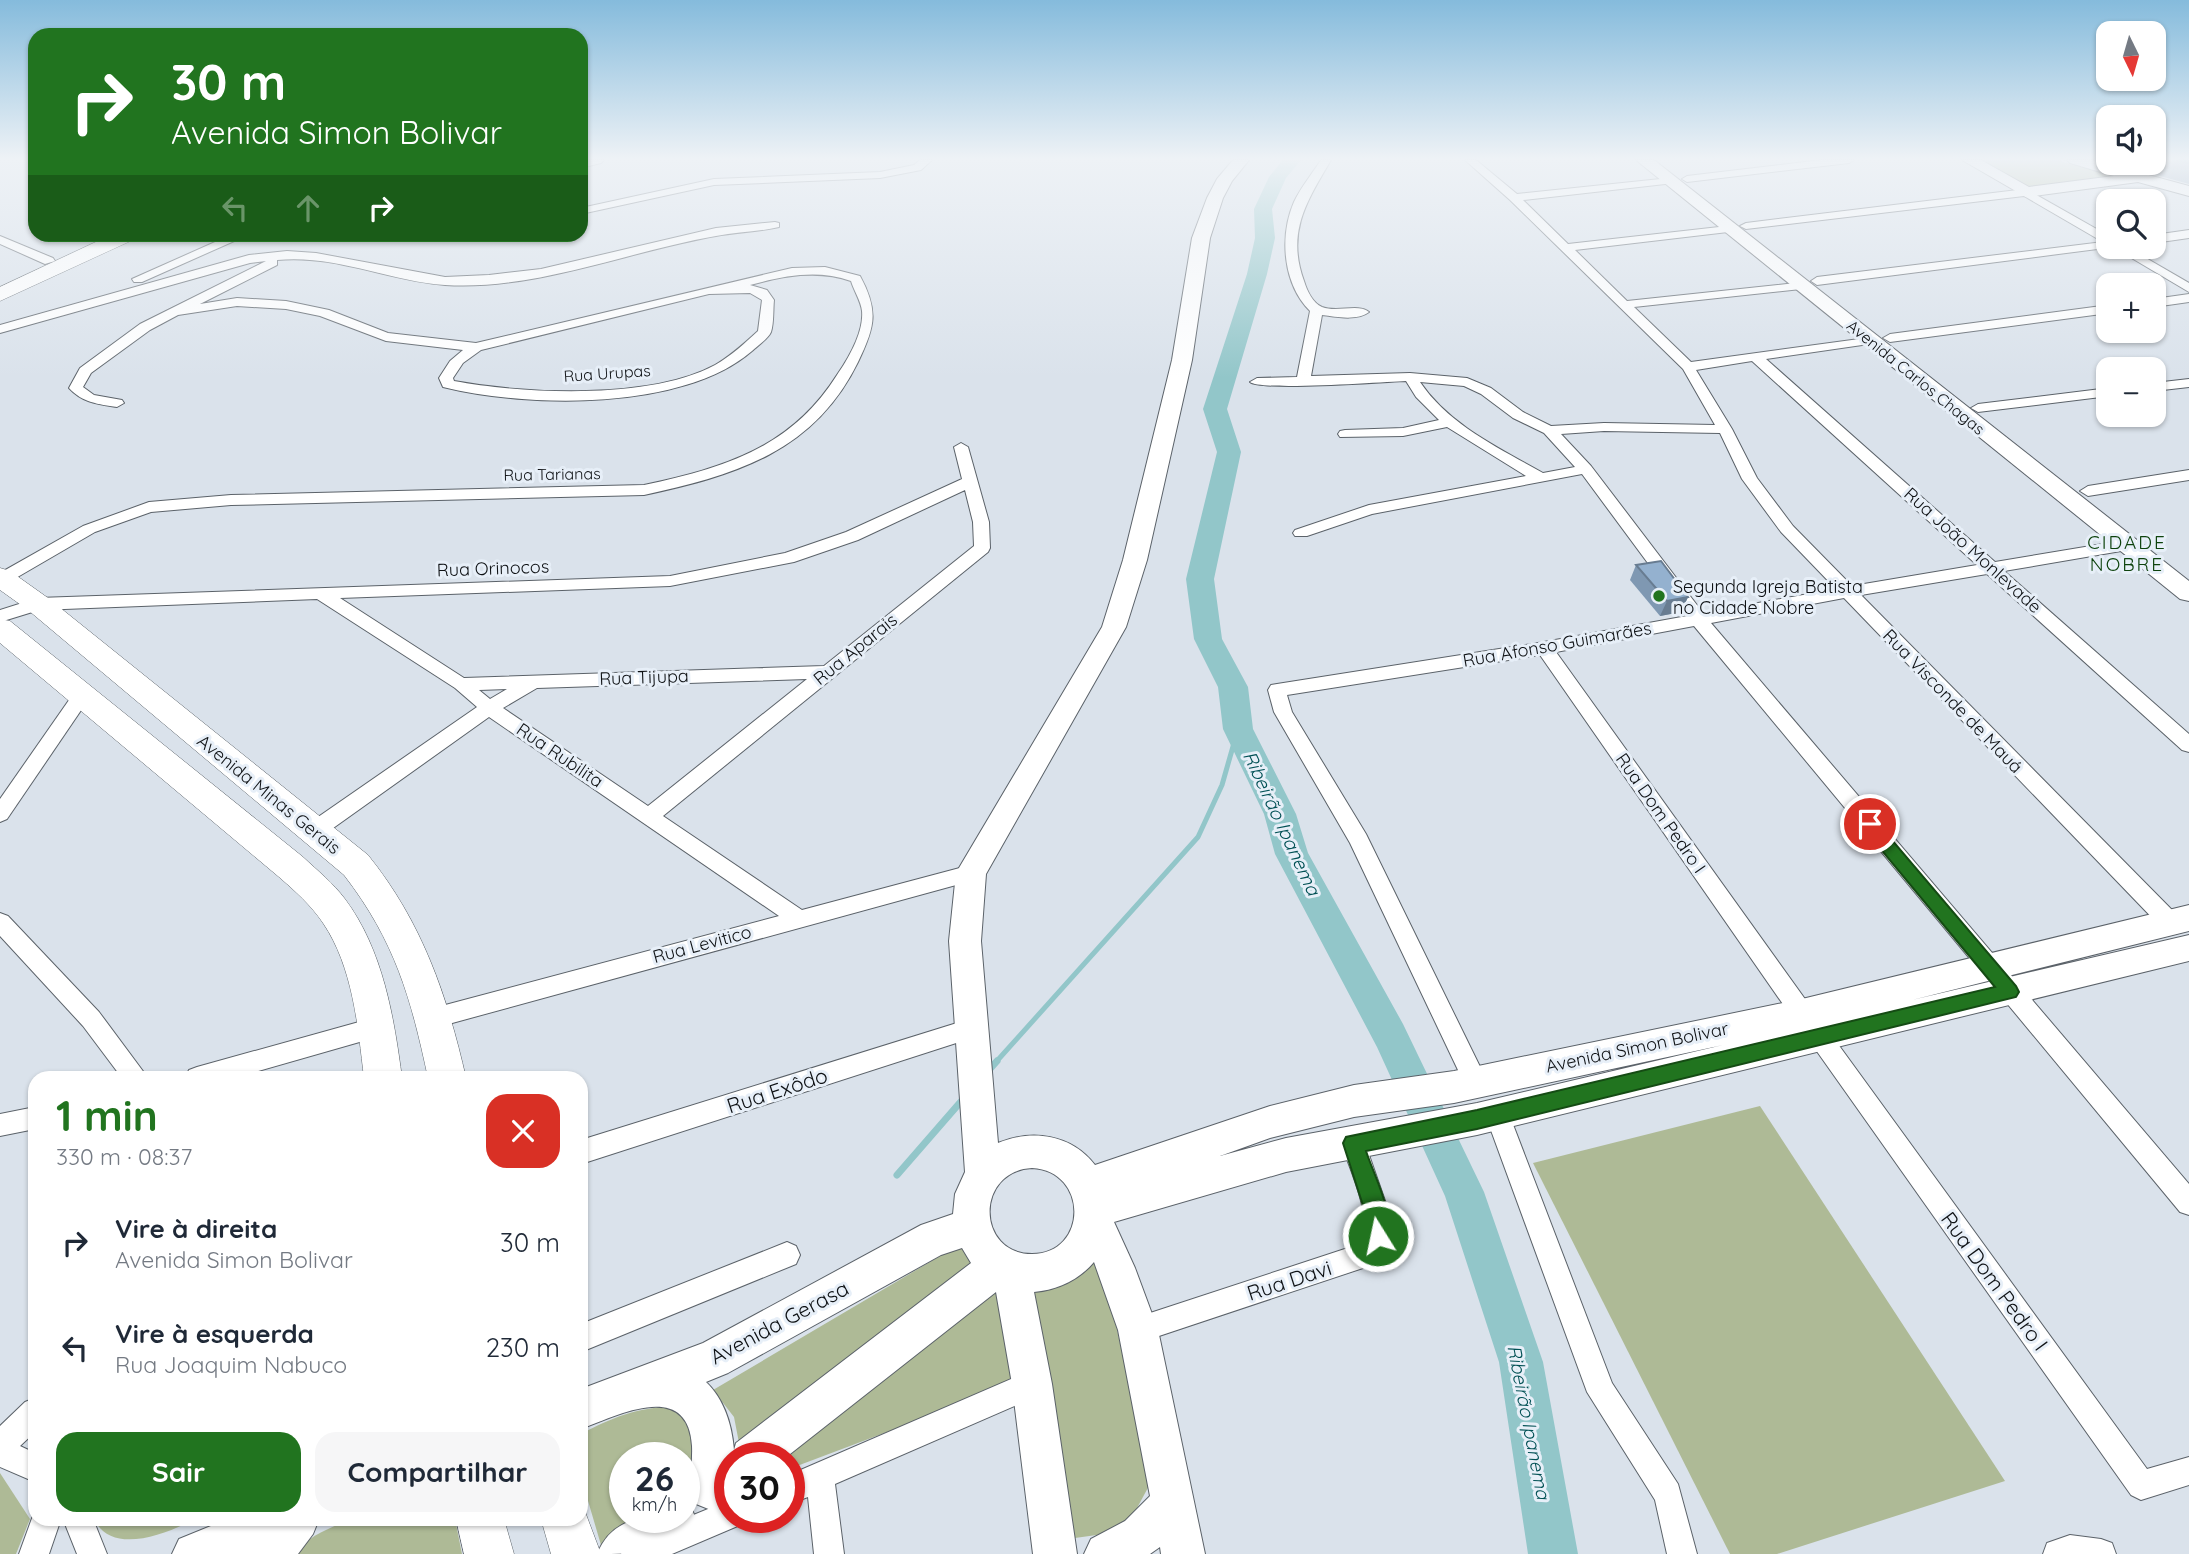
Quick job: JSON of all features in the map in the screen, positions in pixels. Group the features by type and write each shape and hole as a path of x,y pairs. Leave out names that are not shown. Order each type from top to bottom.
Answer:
{"main road":[{"path":"983,1177 965,941 971,873 1114,627 1135,560 1182,360 1203,233"},
{"name":"Avenida Carlos Chagas","path":"1743,233 1809,283 1890,338 2189,571"},
{"path":"0,283 95,242"},
{"path":"0,295 114,242"},
{"name":"Avenida Carlos Chagas","path":"1809,283 1869,340 2189,593"},
{"name":"Avenida Minas Gerais","path":"1,578 38,604 356,865 377,890 412,952 434,1018 445,1071"},
{"path":"0,628 291,867 321,895 338,916 363,970 377,1027 382,1071"},
{"name":"Avenida Simon Bolivar","path":"2000,979 2179,920"},
{"name":"Avenida Simon Bolivar","path":"1093,1205 1286,1154 1487,1117 1811,1024 2000,979 2189,948"},
{"name":"Avenida Simon Bolivar","path":"1093,1205 1270,1122 1354,1101 1811,1024"},
{"path":"1093,1205 1078,1252 1062,1265 1042,1272 1020,1273 986,1255 977,1242 972,1227 972,1201 983,1177 995,1165 1025,1152 1041,1152 1070,1162 1093,1205 1138,1330 1183,1554"},
{"name":"Avenida Gerasa","path":"588,1406 714,1359 934,1238 972,1227"},
{"path":"1005,1267 1032,1384 1058,1552"},
{"path":"772,1442 1005,1267"},
{"path":"633,1388 677,1388 694,1398 709,1424 714,1446"},
{"path":"1107,1554 1140,1536 1173,1504"},
{"path":"194,1554 265,1526"},
{"path":"274,1554 291,1526"},
{"path":"482,1526 489,1554"},
{"path":"567,1526 576,1554"},
{"path":"619,1554 650,1533"}],"street":[{"path":"0,329 248,259 287,255 316,257 445,281 489,279 541,273 714,233"},
{"path":"1293,233 1298,285 1317,310 1339,314 1363,312"},
{"name":"Rua Visconde de Mauá","path":"1550,233 1688,367 1725,429 1750,479 1787,529 1847,592 2179,920"},
{"path":"1565,247 1696,233"},
{"path":"2166,237 2189,234"},
{"path":"0,240 49,261"},
{"path":"70,308 225,242"},
{"path":"1622,304 1809,283 2096,245"},
{"path":"117,404 90,399 76,388 85,371 145,327 287,255"},
{"path":"2139,259 2189,288"},
{"name":"Rua Tarianas","path":"1,578 89,529 149,507 245,500 644,490 699,479 765,454 805,427 841,383 860,345 869,312 856,279 842,273 796,272 633,307 476,347 386,337 324,313 286,305 237,302 174,312"},
{"name":"Rua Tarianas","path":"728,288 751,289 763,293"},
{"name":"Rua Urupas","path":"476,347 463,354 450,369 446,378 448,384 471,390 545,395 676,385 715,370 764,332 768,300 763,293"},
{"path":"2166,301 2189,298"},
{"path":"1303,382 1317,310"},
{"path":"1890,338 2096,311"},
{"path":"1688,367 1869,340"},
{"name":"Rua João Monlevade","path":"1755,357 2189,745"},
{"path":"1410,377 1417,390 1449,422 1541,478"},
{"path":"1257,383 1410,377 1467,382 1486,391 1518,415 1549,430 1586,469 1698,619 2189,1203"},
{"path":"2166,386 2189,383"},
{"path":"1978,408 2096,394"},
{"path":"1345,434 1404,432 1449,422"},
{"path":"1549,430 1604,427 1725,429"},
{"name":"Rua Aparais","path":"649,816 982,548 981,522 961,447"},
{"path":"1301,533 1370,510 1586,469"},
{"path":"2088,491 2189,475"},
{"name":"Rua Orinocos","path":"0,616 38,604 670,581 788,558 852,536 971,481"},
{"name":"Rua Afonso Guimarães","path":"1465,1084 1359,840 1283,712 1277,690 1544,648 1847,592 2127,545"},
{"name":"Rua Rubilita","path":"321,594 461,684 489,708 797,918"},
{"name":"Rua Dom Pedro I","path":"1544,648 2141,1485 2189,1471"},
{"name":"Rua Tijupa","path":"461,684 827,671"},
{"path":"315,830 489,708 536,680"},
{"path":"0,814 82,695"},
{"name":"Rua Levitico","path":"434,1018 971,873"},
{"path":"0,922 91,1019 131,1071"},
{"path":"222,1071 377,1027"},
{"name":"Rua Exôdo","path":"588,1150 973,1028"},
{"path":"1487,1117 1601,1392 1668,1494 1682,1554"},
{"path":"0,1125 28,1119"},
{"name":"Rua Davi","path":"1138,1330 1369,1254 1378,1236 1377,1215 1362,1142"},
{"path":"588,1335 787,1255"},
{"path":"805,1483 1032,1384"},
{"path":"0,1446 28,1419"},
{"path":"0,1452 28,1465"},
{"path":"820,1477 829,1554"},
{"path":"636,1554 714,1497"},
{"path":"34,1554 44,1526"},
{"path":"81,1526 92,1554"},
{"path":"2058,1554 2070,1550 2101,1554"}],"green space":[{"path":"1760,1106 2005,1481 1777,1554 1730,1554 1533,1163"},
{"path":"984,1230 990,1257 748,1442 739,1442 734,1417 713,1390"},
{"path":"1102,1259 1150,1484 1137,1508 1118,1532 1075,1538 1068,1525 1025,1286"},
{"path":"1001,1286 1017,1383 805,1463 805,1442 793,1442"},
{"path":"672,1407 690,1423 696,1442 609,1442 609,1533 618,1533 601,1545 588,1501 588,1430 625,1414"},
{"path":"0,1473 28,1516 28,1524 16,1554 0,1554"},
{"path":"99,1526 180,1526 138,1539 112,1536"},
{"path":"336,1526 456,1526 462,1554 295,1554 300,1547"}],"building":[{"path":"1661,561 1688,597 1667,601 1636,565"}],"waterway":[{"name":"Ribeirão Ipanema","path":"1265,233 1257,274 1215,409 1229,452 1200,579 1208,639 1233,687 1238,729 1280,814 1292,854 1390,1036 1464,1192 1521,1362 1553,1554"},
{"path":"996,1062 1198,837 1222,785 1238,729"},
{"path":"989,1070 997,1061"},
{"path":"897,1175 964,1098"}],"place":[{"name":"Segunda Igreja Batista no Cidade Nobre","path":"1659,596"}],"district":[{"name":"CIDADE NOBRE","path":"2127,553"}],"route":[{"path":"1378,1236 1377,1215 1353,1143 1477,1119 2010,992 1870,824"}]}
